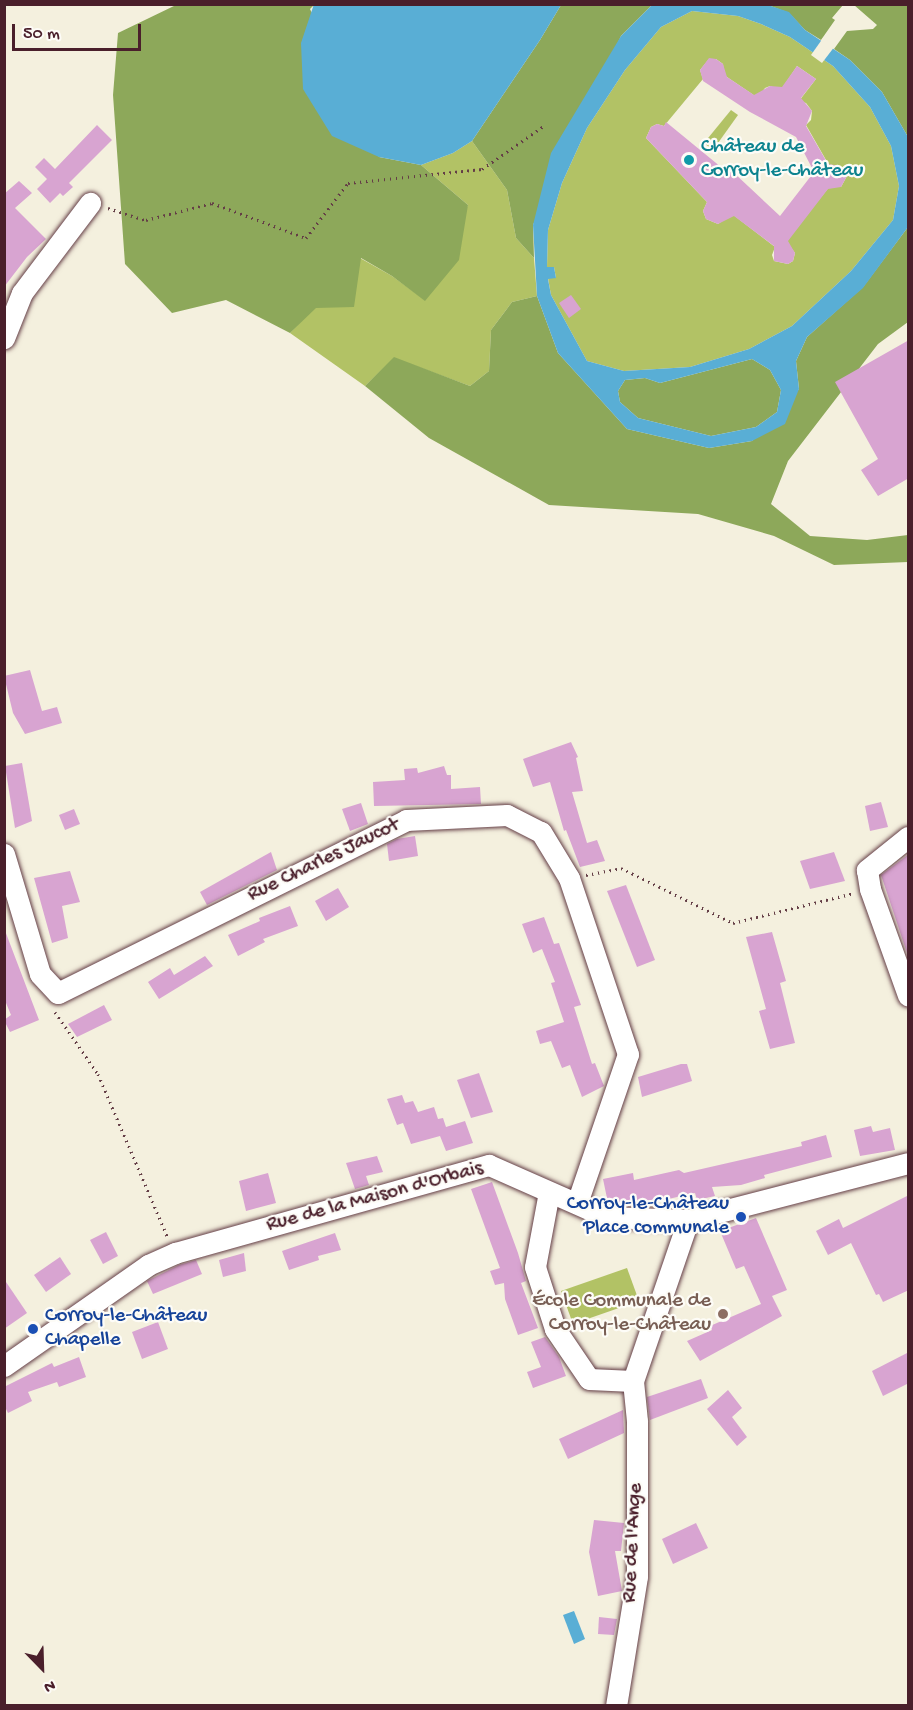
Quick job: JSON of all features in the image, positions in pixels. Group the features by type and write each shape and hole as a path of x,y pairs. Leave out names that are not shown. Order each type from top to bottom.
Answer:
{"street":[{"path":"4,338 22,293 90,203"},
{"name":"Rue Charles Jaucot","path":"58,993 406,820 507,815 541,832 568,878 628,1054 577,1203"},
{"path":"909,837 867,870 870,889 909,995"},
{"path":"4,854 40,974 58,993"},
{"name":"Rue de la Maison d'Orbais","path":"4,1366 148,1265 175,1253 489,1165 607,1217 688,1220 909,1163"},
{"path":"549,1192 535,1267 555,1329 589,1379 633,1381 688,1220"},
{"name":"Rue de l'Ange","path":"616,1706 637,1576 637,1421 633,1381"}],"path":[{"path":"90,203 146,220 212,203 306,238 348,183 482,169 545,124"},
{"path":"568,878 621,868 734,923 870,889"},
{"path":"58,993 54,1011 98,1074 175,1253"}],"green space":[{"path":"176,5 314,5 310,9 379,157 421,165 468,205 459,260 425,301 392,276 361,258 354,307 316,308 290,333 226,300 172,313 125,264 113,95 118,33"},
{"path":"561,5 652,5 621,36 533,225 534,258 516,238 507,190 472,141"},
{"path":"768,5 843,5 832,18 835,20 821,40 805,30 789,13"},
{"path":"854,5 908,5 908,137 882,92 850,60 834,49 847,31 873,29 877,25"},
{"path":"692,11 738,16 790,37 833,66 870,107 891,146 899,186 893,220 851,271 792,326 749,349 690,367 624,371 587,361 551,295 548,278 556,278 554,267 547,267 548,230 562,183 587,128 625,70 661,27","holes":["709,59 716,59 723,64 724,75 758,98 765,88 770,86 781,90 797,66 816,79 799,101 806,103 812,111 811,120 806,125 830,167 840,166 847,176 841,187 830,186 792,233 787,242 795,253 793,261 788,264 774,261 772,255 775,247 732,214 718,224 706,219 703,211 707,202 646,138 651,127 657,124 664,126 703,79 700,70"]},
{"path":"731,110 738,115 713,150 704,143"},
{"path":"472,141 507,190 516,238 534,258 537,296 512,302 491,330 489,371 470,386 394,358 365,386 290,333 360,258 392,276 425,300 468,205 421,165 453,153"},
{"path":"908,227 908,322 878,344 788,461 771,504 810,536 867,540 908,535 908,562 834,565 774,536 698,514 549,505 429,438 365,386 394,357 470,386 489,371 491,330 512,302 537,296 558,353 627,429 709,448 752,441 799,389 796,361 807,337 863,287"},
{"path":"752,359 770,370 781,390 777,412 756,427 711,436 638,418 620,402 618,391 625,380 645,378 660,383"},
{"path":"627,1268 639,1301 573,1324 561,1291"}],"water":[{"path":"314,4 561,5 472,141 453,153 421,165 379,157 332,136 303,89 301,43"},
{"path":"652,5 768,5 789,12 805,30 850,60 882,92 908,137 908,227 863,288 807,337 796,361 799,389 785,424 752,441 709,448 627,429 558,353 537,296 533,225 551,153 621,36","holes":["692,11 738,16 761,24 790,37 833,66 870,107 891,146 899,186 893,220 851,271 792,326 749,349 690,367 624,371 587,361 551,295 548,279 556,278 554,267 547,267 548,230 562,183 587,128 625,70 661,27","752,359 770,370 781,390 777,412 756,427 711,436 638,418 620,402 618,391 625,380 645,378 660,383"]},
{"path":"574,1611 585,1639 574,1644 563,1615"}],"pier":[{"path":"823,38 835,46 822,63 811,55"}],"building":[{"name":"Château de Corroy-le-Château","path":"709,58 716,59 723,64 727,77 754,95 770,86 782,87 797,66 816,79 801,98 812,111 806,126 828,164 840,166 847,176 841,187 828,189 788,241 795,253 793,261 788,264 774,261 774,246 734,216 718,224 706,219 703,211 707,202 646,138 651,127 657,124 664,126 666,122 727,172 733,172 780,216 814,172 796,137 750,112 703,81 700,70"},
{"path":"97,125 112,140 69,183 73,187 63,196 60,193 50,203 37,189 47,179 35,167 44,158 55,169"},
{"path":"19,181 32,193 15,208 46,239 27,257 4,287 4,194"},
{"path":"571,295 581,309 569,318 559,303"},
{"path":"909,340 909,478 878,496 861,470 878,459 835,382"},
{"path":"30,670 42,711 57,707 62,723 25,734 13,713 4,676"},
{"path":"571,742 578,757 576,758 583,791 572,792 587,843 597,840 605,861 580,867 566,830 564,831 550,782 533,787 523,759"},
{"path":"22,763 32,821 15,828 5,766"},
{"path":"444,766 447,775 451,775 451,789 480,787 481,804 374,806 373,782 405,780 404,769 417,768 418,773"},
{"path":"881,802 888,827 870,831 865,806"},
{"path":"361,803 368,824 350,831 342,809"},
{"path":"74,809 80,824 65,830 59,815"},
{"path":"415,836 418,856 389,861 387,844 397,839"},
{"path":"271,852 277,870 207,905 200,892"},
{"path":"834,852 845,881 810,889 800,861"},
{"path":"909,854 909,959 881,875"},
{"path":"70,871 80,902 62,906 68,938 52,943 34,878"},
{"path":"626,885 655,960 637,967 607,891"},
{"path":"338,888 349,907 326,921 315,901"},
{"path":"290,906 298,926 263,939 265,942 238,956 228,935 260,921 259,918"},
{"path":"544,917 554,944 559,943 581,1005 574,1007 592,1064 595,1063 604,1086 582,1097 570,1065 562,1068 551,1041 540,1044 536,1031 564,1022 551,983 555,982 542,949 533,953 522,924"},
{"path":"4,928 39,1020 10,1032 4,1020 11,1015 4,998"},
{"path":"772,932 786,981 780,983 795,1043 770,1049 759,1011 766,1009 746,937"},
{"path":"205,956 213,966 159,999 148,982 170,968 174,975"},
{"path":"104,1005 112,1020 77,1037 68,1024"},
{"path":"687,1064 692,1081 642,1097 638,1077"},
{"path":"479,1073 493,1112 471,1118 457,1080"},
{"path":"402,1095 405,1103 413,1101 418,1112 434,1107 438,1119 443,1118 446,1127 465,1121 473,1143 446,1151 440,1136 411,1144 403,1123 397,1125 387,1099"},
{"path":"871,1126 873,1132 890,1128 895,1150 860,1156 854,1130"},
{"path":"826,1135 832,1157 764,1175 765,1178 741,1185 712,1187 715,1196 697,1200 695,1193 655,1202 626,1205 608,1203 603,1179 633,1173 634,1180 679,1170 684,1173 802,1146 801,1142"},
{"path":"377,1156 383,1172 366,1176 369,1185 355,1189 346,1163"},
{"path":"268,1173 276,1203 246,1211 239,1181"},
{"path":"492,1182 518,1253 526,1281 521,1283 538,1328 518,1335 505,1299 504,1283 495,1285 490,1271 500,1268 471,1189"},
{"path":"909,1195 909,1290 883,1302 879,1294 876,1295 851,1243 828,1255 816,1231 839,1219 843,1228"},
{"path":"756,1218 787,1290 772,1296 782,1316 700,1361 687,1341 712,1330 710,1326 761,1304 744,1266 736,1269 720,1231"},
{"path":"106,1232 118,1256 103,1264 90,1240"},
{"path":"335,1233 341,1250 318,1256 319,1260 289,1270 282,1251"},
{"path":"244,1253 246,1271 223,1277 219,1260"},
{"path":"60,1257 71,1274 46,1292 34,1275"},
{"path":"196,1260 202,1274 153,1294 147,1281 179,1265"},
{"path":"4,1279 27,1313 4,1329"},
{"path":"158,1322 168,1349 142,1359 132,1332"},
{"path":"545,1337 559,1357 566,1376 533,1388 527,1372 541,1367 531,1342"},
{"path":"909,1352 909,1383 883,1396 872,1371"},
{"path":"79,1357 86,1377 59,1387 57,1382 28,1392 32,1401 8,1413 4,1405 4,1387 52,1363 54,1367"},
{"path":"701,1379 708,1398 650,1420 647,1397"},
{"path":"728,1390 742,1408 732,1417 747,1437 737,1446 707,1409"},
{"path":"623,1410 624,1433 568,1459 559,1439"},
{"path":"594,1520 624,1523 621,1551 615,1551 622,1591 598,1596 589,1552"},
{"path":"696,1523 708,1548 673,1564 662,1539"},
{"path":"599,1617 617,1619 614,1635 598,1634"}],"place":[{"name":"Château de Corroy-le-Château","path":"689,160"},
{"name":"Corroy-le-Château Place communale","path":"741,1217"},
{"name":"École Communale de Corroy-le-Château","path":"723,1314"},
{"name":"Corroy-le-Château Chapelle","path":"33,1329"}]}
